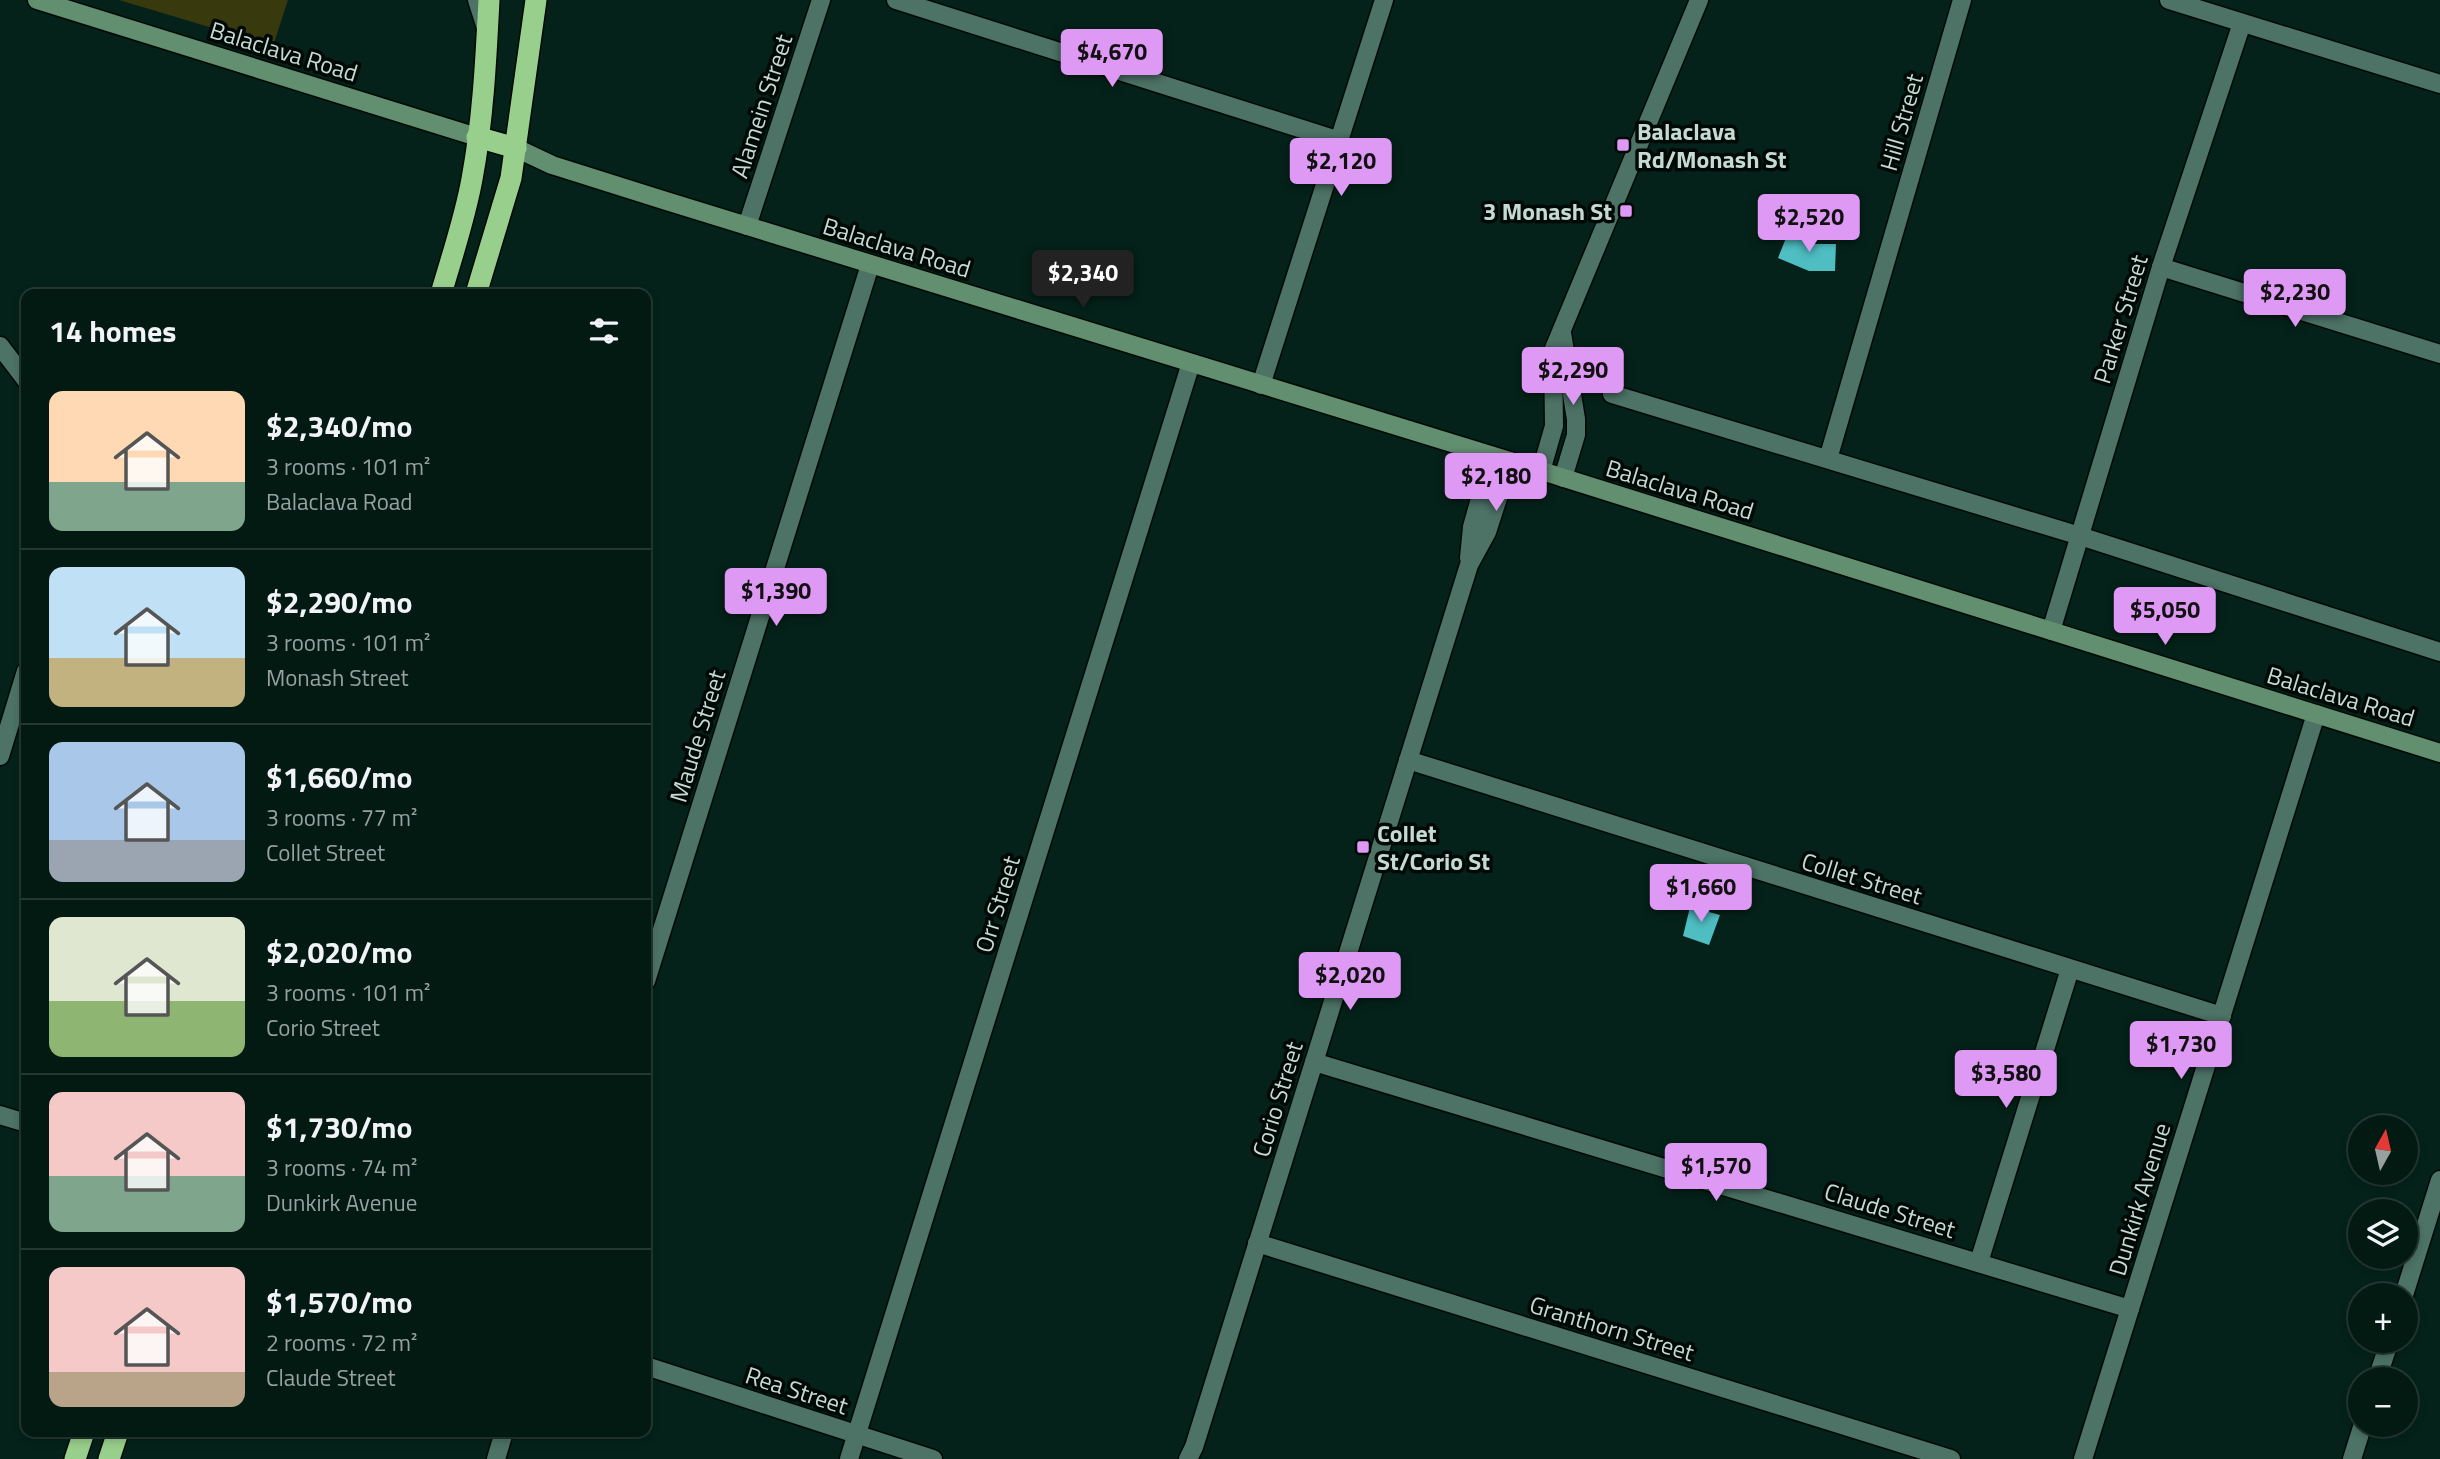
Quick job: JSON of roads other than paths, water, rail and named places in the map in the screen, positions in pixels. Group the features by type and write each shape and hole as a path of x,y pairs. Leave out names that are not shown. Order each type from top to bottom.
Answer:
{"highway":[{"path":"443,289 464,218 472,177 489,0"},
{"path":"478,289 509,188 537,0"},
{"path":"477,137 516,148"},
{"path":"75,1459 82,1437"},
{"path":"109,1459 116,1437"}],"main road":[{"name":"Balaclava Road","path":"37,0 477,137"},
{"name":"Balaclava Road","path":"516,148 552,165 663,200 1510,461 2440,753"}],"street":[{"path":"477,0 487,31"},
{"name":"Alamein Street","path":"747,226 821,0"},
{"path":"897,0 1340,141"},
{"path":"1261,385 1384,0"},
{"path":"1541,471 1554,426 1553,351 1699,0"},
{"name":"Hill Street","path":"1828,459 1962,0"},
{"path":"2169,0 2440,84"},
{"name":"Parker Street","path":"2051,631 2161,267 2242,23"},
{"name":"Maude Street","path":"651,965 870,265"},
{"path":"2161,267 2440,354"},
{"path":"1562,329 1576,419 1576,435 1563,478"},
{"path":"0,346 21,373"},
{"name":"Orr Street","path":"849,1459 1191,363"},
{"path":"1612,394 2080,536 2440,652"},
{"name":"Corio Street","path":"1469,565 1472,527 1492,456"},
{"name":"Corio Street","path":"1192,1455 1469,565 1487,532 1510,461"},
{"path":"0,756 21,687"},
{"name":"Dunkirk Avenue","path":"2083,1459 2316,714"},
{"name":"Collet Street","path":"1408,761 2222,1016"},
{"path":"1979,1262 2070,969"},
{"name":"Claude Street","path":"1314,1062 2130,1309"},
{"path":"0,1115 21,1122"},
{"path":"2408,1283 2440,1180"},
{"name":"Granthorn Street","path":"1258,1243 1951,1459"},
{"name":"Rea Street","path":"651,1368 933,1459"},
{"path":"496,1459 503,1437"},
{"path":"2352,1459 2359,1437"}],"place":[{"name":"Balaclava Rd/Monash St","path":"1623,145"},
{"name":"3 Monash St","path":"1626,211"},
{"name":"Collet St/Corio St","path":"1363,847"}]}
